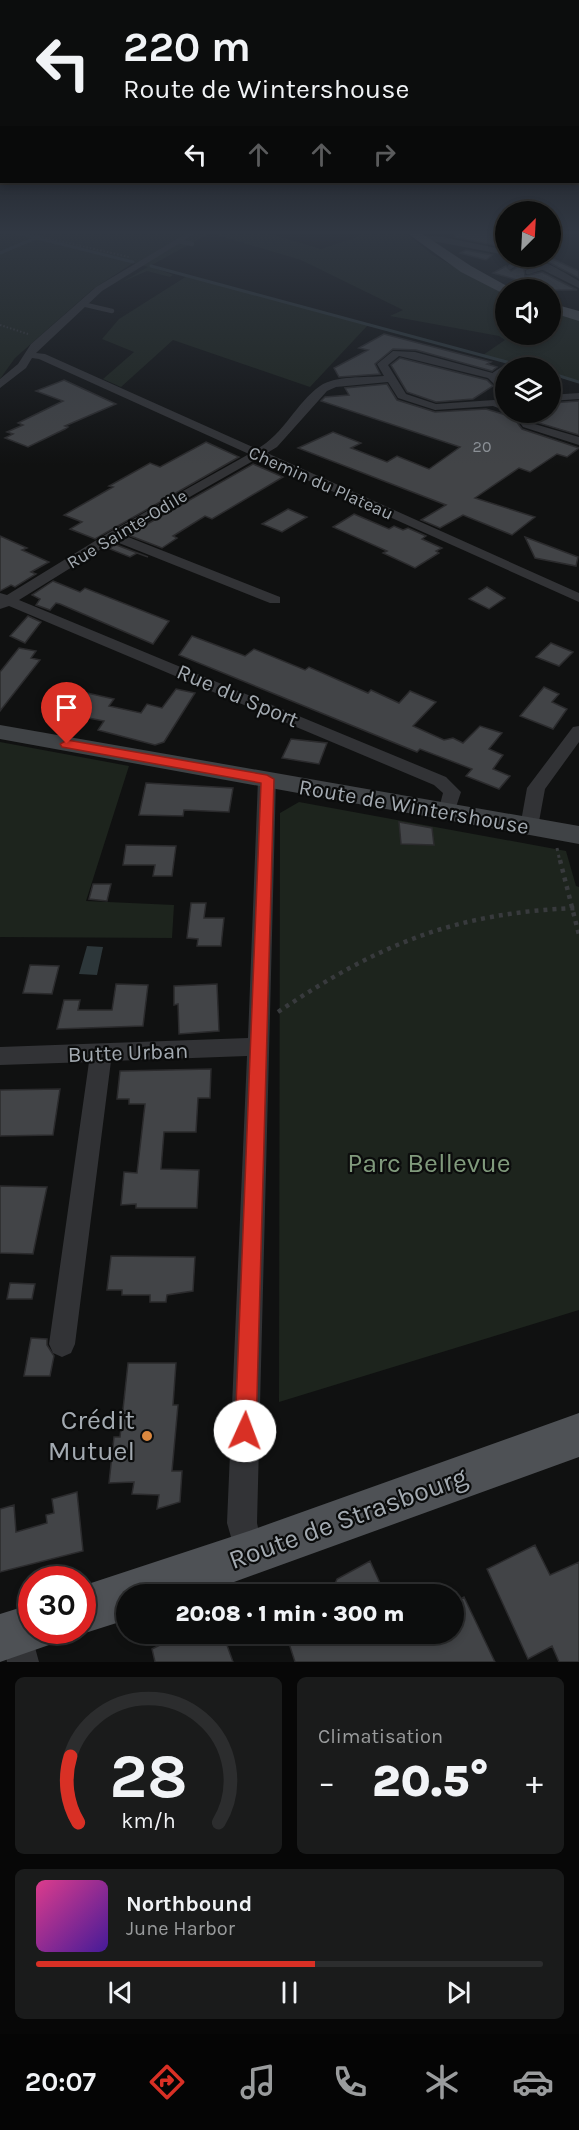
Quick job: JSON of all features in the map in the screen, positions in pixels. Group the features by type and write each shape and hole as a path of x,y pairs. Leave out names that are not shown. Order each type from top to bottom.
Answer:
{"main road":[{"path":"561,311 579,316"},
{"name":"Route de Strasbourg","path":"96,1605 249,1555 579,1435"}],"street":[{"path":"1,384 22,366 36,347 75,311"},
{"name":"Chemin du Plateau","path":"36,347 37,361 64,367 579,598"},
{"path":"495,380 492,376 411,354 397,353 384,359 382,364 402,396 435,406 494,403 495,397"},
{"name":"Rue Sainte-Odile","path":"3,601 255,453 273,445 323,389 334,384 391,379"},
{"path":"561,397 579,396"},
{"path":"526,423 579,441"},
{"path":"112,536 275,600"},
{"name":"Rue du Sport","path":"3,601 440,781 452,792 447,812"},
{"path":"529,827 536,788 579,730"},
{"name":"Route de Wintershouse","path":"0,732 579,835"},
{"path":"249,1555 242,1523 256,1047 267,779"},
{"name":"Butte Urban","path":"0,1056 256,1047"},
{"path":"62,1344 101,1053"}],"lane":[{"path":"107,311 112,312"}],"path":[{"path":"0,325 36,347"},
{"path":"556,844 579,934"},
{"path":"275,1014 315,986 368,955 438,927 497,914 579,908"}],"green space":[{"path":"0,311 69,311 15,358 0,379"},
{"path":"132,311 315,311 368,325 310,387 173,340 121,387 103,379 134,352 102,339 119,319"},
{"path":"402,311 495,311 495,335 390,316"},
{"path":"561,314 579,320 579,383 561,378 561,357 495,358 483,355 498,345 561,345"},
{"path":"0,742 129,766 86,901 174,905 172,938 0,937"},
{"name":"Parc Bellevue","path":"299,802 566,851 576,886 579,887 579,1310 279,1402 280,813"}],"shaded area":[{"path":"87,946 103,947 97,975 79,974"}],"building":[{"path":"384,334 491,362 487,364 495,366 495,369 492,371 416,350 393,349 375,364 380,374 339,377 334,368 368,350 359,348"},
{"path":"400,358 487,380 493,386 473,399 436,402 407,392 391,365"},
{"path":"64,380 116,404 65,426 68,427 28,447 5,438 13,434 7,432 23,425 18,423 63,401 36,391"},
{"path":"387,384 397,400 435,412 486,409 495,412 495,423 518,423 522,429 579,448 567,457 557,454 530,472 519,468 475,498 535,517 512,535 463,515 440,528 421,520 446,505 298,448 333,432 361,443 351,448 387,462 397,456 429,469 460,447 321,401 325,397 349,395 345,388"},
{"path":"579,401 579,435 539,423 561,423 561,402"},
{"path":"206,442 239,457 95,539 70,529 82,522 64,515 113,487 109,486 150,463 160,467"},
{"path":"253,464 283,477 212,519 205,516 173,536 177,538 162,548 128,535"},
{"path":"288,509 307,517 282,532 262,524"},
{"path":"354,514 389,529 394,526 403,530 408,528 426,536 422,539 442,548 436,551 439,553 415,568 383,553 387,551 333,527"},
{"path":"0,536 27,548 22,550 49,562 31,572 36,574 15,587 11,585 0,591"},
{"path":"525,537 578,557 576,566 535,558"},
{"path":"114,544 148,557 137,553 130,557 110,549"},
{"path":"53,581 80,592 85,588 169,621 153,644 60,604 56,603 50,610 36,605 40,599 32,595"},
{"path":"487,587 505,598 489,609 469,599"},
{"path":"28,616 41,622 25,643 10,636"},
{"path":"192,636 245,656 254,649 305,670 309,667 368,693 371,690 399,703 410,691 436,702 413,726 444,740 453,738 463,743 480,726 502,733 489,749 503,755 493,769 510,776 499,789 466,776 472,769 420,749 417,752 179,655"},
{"path":"551,643 573,652 559,666 536,657"},
{"path":"19,648 36,651 31,658 40,660 0,711 0,672"},
{"path":"544,687 559,694 552,702 567,709 553,729 520,716"},
{"path":"176,689 195,693 164,742 155,745 98,730 104,721 57,712 74,690 114,699 109,706 141,713 147,704 162,708"},
{"path":"291,739 327,743 319,764 282,758"},
{"path":"146,783 233,788 229,812 184,810 183,816 139,815"},
{"path":"399,822 432,828 434,845 401,844"},
{"path":"126,845 176,846 172,876 153,876 155,865 123,865"},
{"path":"93,884 111,884 107,901 89,899"},
{"path":"191,903 206,903 204,918 224,918 221,946 197,946 198,939 187,938"},
{"path":"30,965 59,966 52,994 23,993"},
{"path":"116,984 148,985 143,1026 57,1029 64,1000 80,1000 78,1010 112,1010"},
{"path":"217,984 219,1031 179,1034 178,1004 174,1005 174,986"},
{"path":"211,1069 210,1098 198,1098 196,1132 164,1132 161,1169 199,1170 197,1208 136,1208 136,1204 121,1205 124,1172 137,1173 145,1104 129,1104 129,1099 117,1099 120,1071"},
{"path":"60,1089 53,1135 0,1136 0,1090"},
{"path":"0,1186 47,1187 33,1254 0,1253"},
{"path":"111,1256 195,1257 193,1291 167,1295 166,1302 150,1302 150,1295 122,1295 122,1290 107,1290"},
{"path":"10,1283 35,1284 32,1299 7,1299"},
{"path":"31,1338 47,1339 47,1345 54,1356 50,1376 24,1376"},
{"name":"Crédit Mutuel","path":"128,1363 176,1363 173,1405 178,1405 172,1471 182,1471 180,1502 157,1509 159,1495 132,1494 134,1482 109,1483 114,1437 120,1437"},
{"path":"77,1492 83,1551 0,1572 0,1509 14,1505 16,1532 47,1523 46,1515 54,1513 52,1499"},
{"path":"535,1545 550,1575 579,1562 579,1662 559,1662 552,1646 528,1659 487,1569"},
{"path":"370,1561 380,1584 335,1584 337,1579"},
{"path":"464,1597 495,1662 295,1662 289,1644 464,1644"},
{"path":"162,1644 227,1644 233,1662 155,1662 152,1649"}],"waterway":[{"path":"316,311 495,359"},
{"path":"561,376 579,382"}],"place":[{"name":"Crédit Mutuel","path":"147,1436"}],"route":[{"path":"67,744 267,779 257,1016 245,1431"}]}
